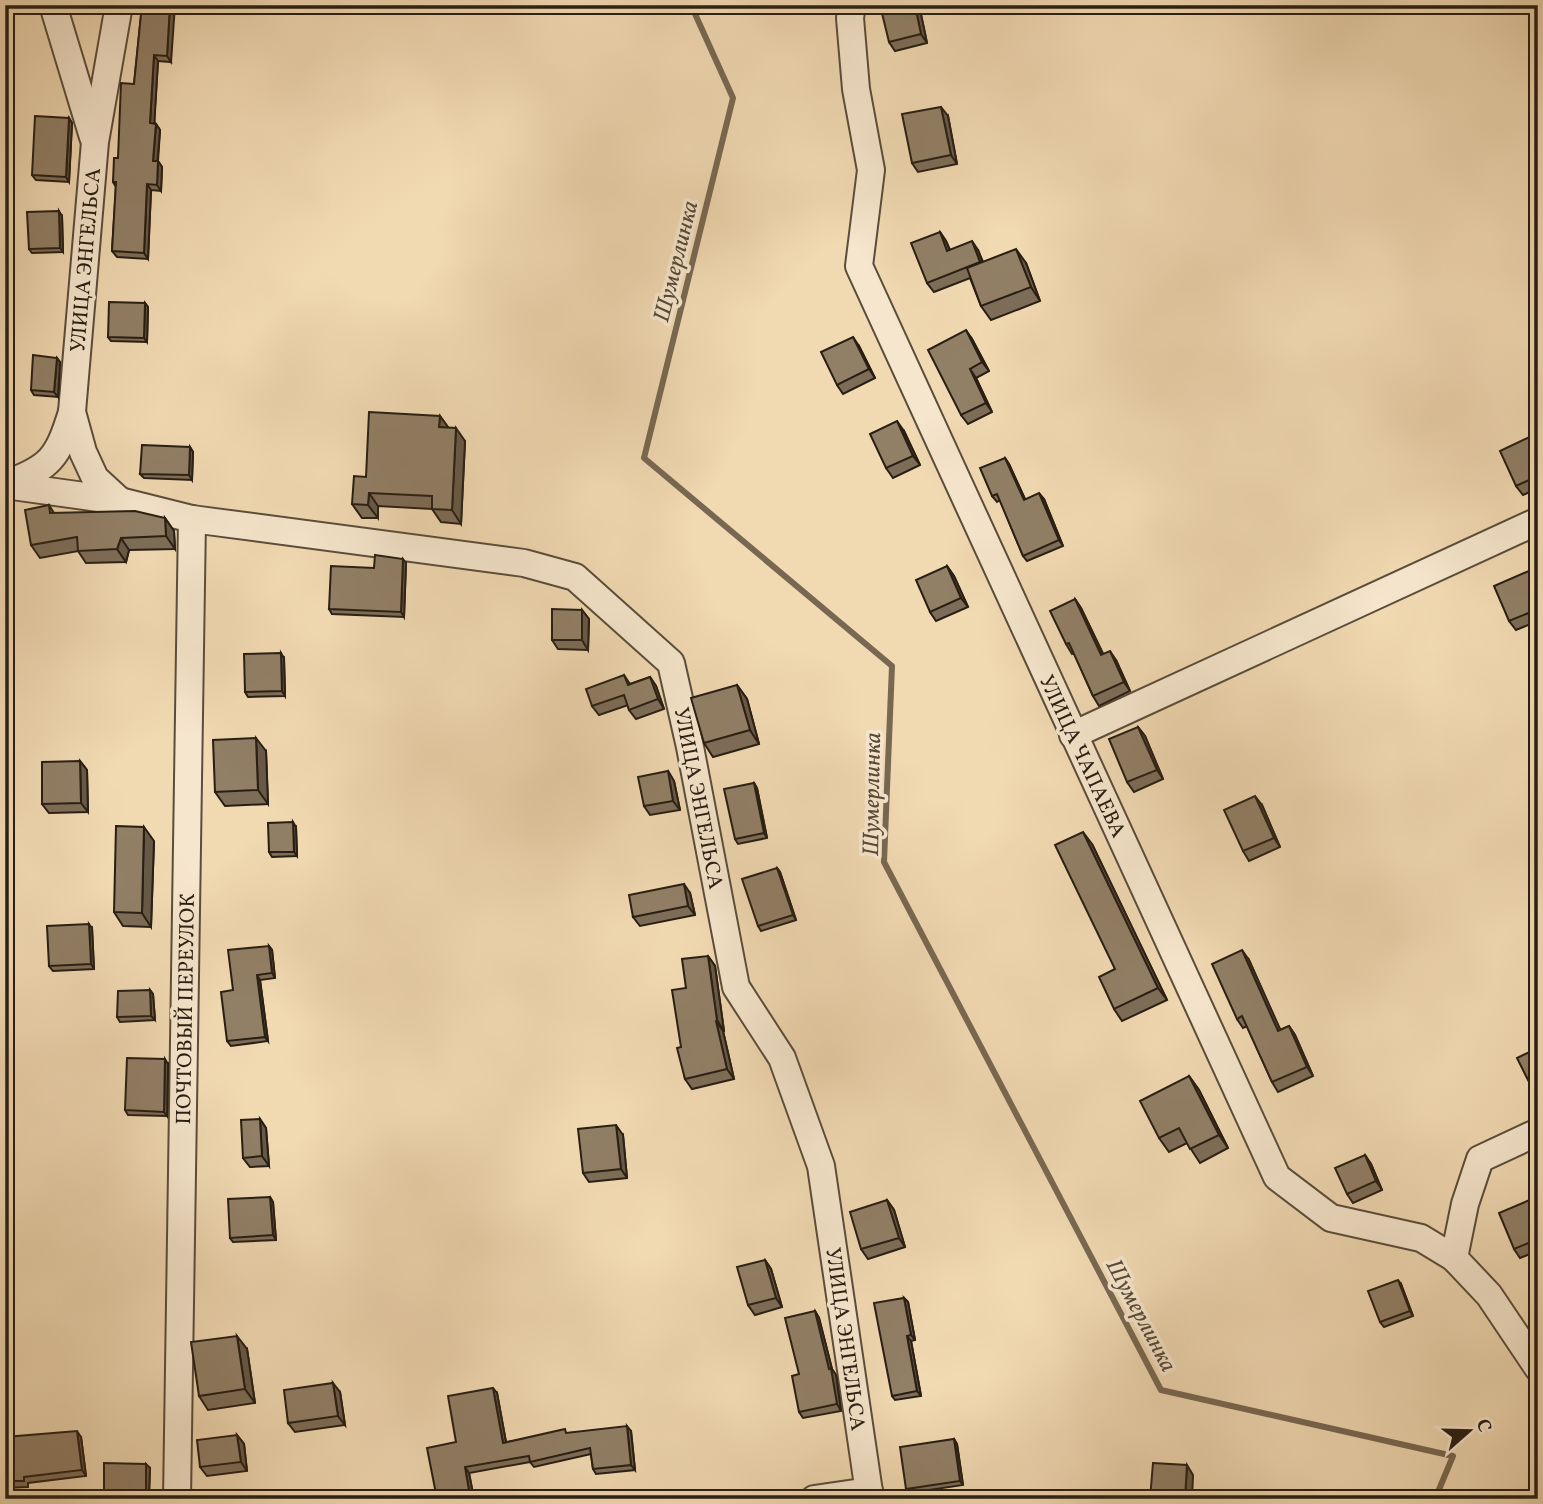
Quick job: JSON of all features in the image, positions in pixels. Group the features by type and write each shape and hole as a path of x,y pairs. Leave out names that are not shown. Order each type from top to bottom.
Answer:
{"street":[{"path":"53,5 95,142"},
{"name":"УЛИЦА ЭНГЕЛЬСА","path":"119,5 95,142 72,412 83,452 95,478 120,501"},
{"name":"УЛИЦА ЧАПАЕВА","path":"852,5 850,18 856,89 871,170 859,266 1277,1177 1331,1218 1421,1238 1454,1258 1489,1295 1538,1368"},
{"path":"5,485 31,475 46,464 62,444 72,412"},
{"name":"УЛИЦА ЭНГЕЛЬСА","path":"5,485 120,501 192,519 524,563 575,577 671,663 690,747 736,987 782,1058 821,1166 869,1495"},
{"name":"ПОЧТОВЫЙ ПЕРЕУЛОК","path":"177,1499 192,519"},
{"path":"1073,735 1538,520"},
{"path":"1454,1258 1465,1204 1480,1159 1538,1132"},
{"path":"814,1499 869,1495"}],"building":[{"path":"142,5 170,5 167,56 154,55 150,123 156,124 153,161 158,161 157,185 147,184 144,253 112,251 116,182 113,182 114,158 118,158 121,83 134,84"},
{"path":"880,5 915,5 921,34 889,42"},
{"path":"941,107 951,155 912,163 902,114"},
{"path":"35,116 69,118 66,177 32,175"},
{"path":"59,211 60,248 29,249 27,212"},
{"path":"940,232 947,251 972,241 980,262 927,283 911,243"},
{"path":"1016,249 1031,287 981,306 967,268"},
{"path":"109,302 145,303 144,338 108,337"},
{"path":"966,330 982,362 970,369 986,403 961,415 928,350"},
{"path":"853,337 869,369 837,385 821,352"},
{"path":"33,355 57,358 54,392 31,390"},
{"path":"369,412 440,416 439,427 456,428 452,510 432,509 432,496 369,493 368,505 352,504 354,476 366,477"},
{"path":"897,421 913,456 886,468 870,434"},
{"path":"1538,433 1538,476 1516,486 1500,451"},
{"path":"142,445 190,447 189,475 140,474"},
{"path":"1005,458 1024,500 1039,493 1059,540 1023,556 997,494 992,496 980,468"},
{"path":"49,505 50,513 135,511 165,518 166,536 121,538 117,549 78,551 77,537 31,545 25,510"},
{"path":"375,555 403,559 401,612 329,609 331,566 374,568"},
{"path":"947,566 961,598 930,612 916,580"},
{"path":"1538,567 1538,609 1509,621 1494,586"},
{"path":"1075,599 1101,655 1110,651 1124,682 1093,696 1069,643 1066,644 1050,611"},
{"path":"552,609 582,610 582,640 552,640"},
{"path":"281,653 282,691 245,692 244,654"},
{"path":"624,675 628,685 650,677 658,699 629,710 624,695 592,706 586,689"},
{"path":"737,685 750,730 704,743 691,698"},
{"path":"1138,727 1157,770 1127,782 1109,739"},
{"path":"256,738 258,790 215,792 213,740"},
{"path":"80,761 81,803 42,804 42,762"},
{"path":"668,771 673,801 644,806 638,777"},
{"path":"754,783 764,833 735,839 724,789"},
{"path":"1255,796 1274,838 1243,851 1224,810"},
{"path":"293,822 294,852 269,852 268,823"},
{"path":"116,826 144,827 142,913 114,912"},
{"path":"1083,832 1158,988 1114,1009 1099,977 1115,969 1055,845"},
{"path":"777,868 793,915 758,926 742,879"},
{"path":"684,884 688,906 633,917 629,895"},
{"path":"89,924 91,964 49,966 47,926"},
{"path":"269,946 272,973 257,975 265,1037 227,1041 221,992 233,990 228,950"},
{"path":"1242,950 1278,1031 1289,1026 1307,1067 1272,1082 1242,1016 1237,1019 1212,964"},
{"path":"708,956 716,1021 727,1069 685,1079 677,1048 681,1047 672,990 686,988 682,959"},
{"path":"150,990 151,1016 117,1017 118,991"},
{"path":"1538,1048 1538,1080 1530,1084 1517,1058"},
{"path":"127,1058 165,1059 164,1112 125,1110"},
{"path":"1189,1076 1219,1135 1190,1149 1179,1128 1159,1138 1140,1101"},
{"path":"260,1119 262,1156 243,1158 241,1120"},
{"path":"616,1125 621,1169 583,1173 578,1129"},
{"path":"1365,1155 1376,1181 1347,1194 1335,1168"},
{"path":"270,1197 273,1235 230,1238 228,1199"},
{"path":"1532,1199 1538,1213 1538,1239 1514,1249 1499,1213"},
{"path":"887,1200 899,1238 861,1249 850,1212"},
{"path":"765,1260 776,1298 748,1305 737,1267"},
{"path":"1398,1280 1410,1311 1380,1322 1368,1291"},
{"path":"904,1298 911,1335 907,1336 917,1391 892,1396 874,1303"},
{"path":"815,1311 829,1369 831,1368 837,1404 799,1412 792,1376 799,1374 785,1318"},
{"path":"237,1336 245,1389 199,1396 191,1342"},
{"path":"333,1383 338,1416 288,1423 284,1390"},
{"path":"493,1388 503,1443 565,1429 566,1433 627,1426 631,1465 593,1469 590,1448 530,1462 529,1456 465,1467 470,1496 437,1499 427,1448 456,1442 448,1396"},
{"path":"77,1431 82,1470 24,1477 24,1481 5,1481 5,1437"},
{"path":"237,1435 241,1462 200,1467 197,1440"},
{"path":"954,1439 960,1481 906,1489 900,1447"},
{"path":"104,1463 146,1464 146,1491 104,1490"},
{"path":"1153,1463 1187,1465 1185,1499 1150,1499"}],"waterway":[{"name":"Шумерлинка","path":"691,5 733,98 644,458 892,666 884,862 1161,1390 1453,1456 1435,1499"}]}
